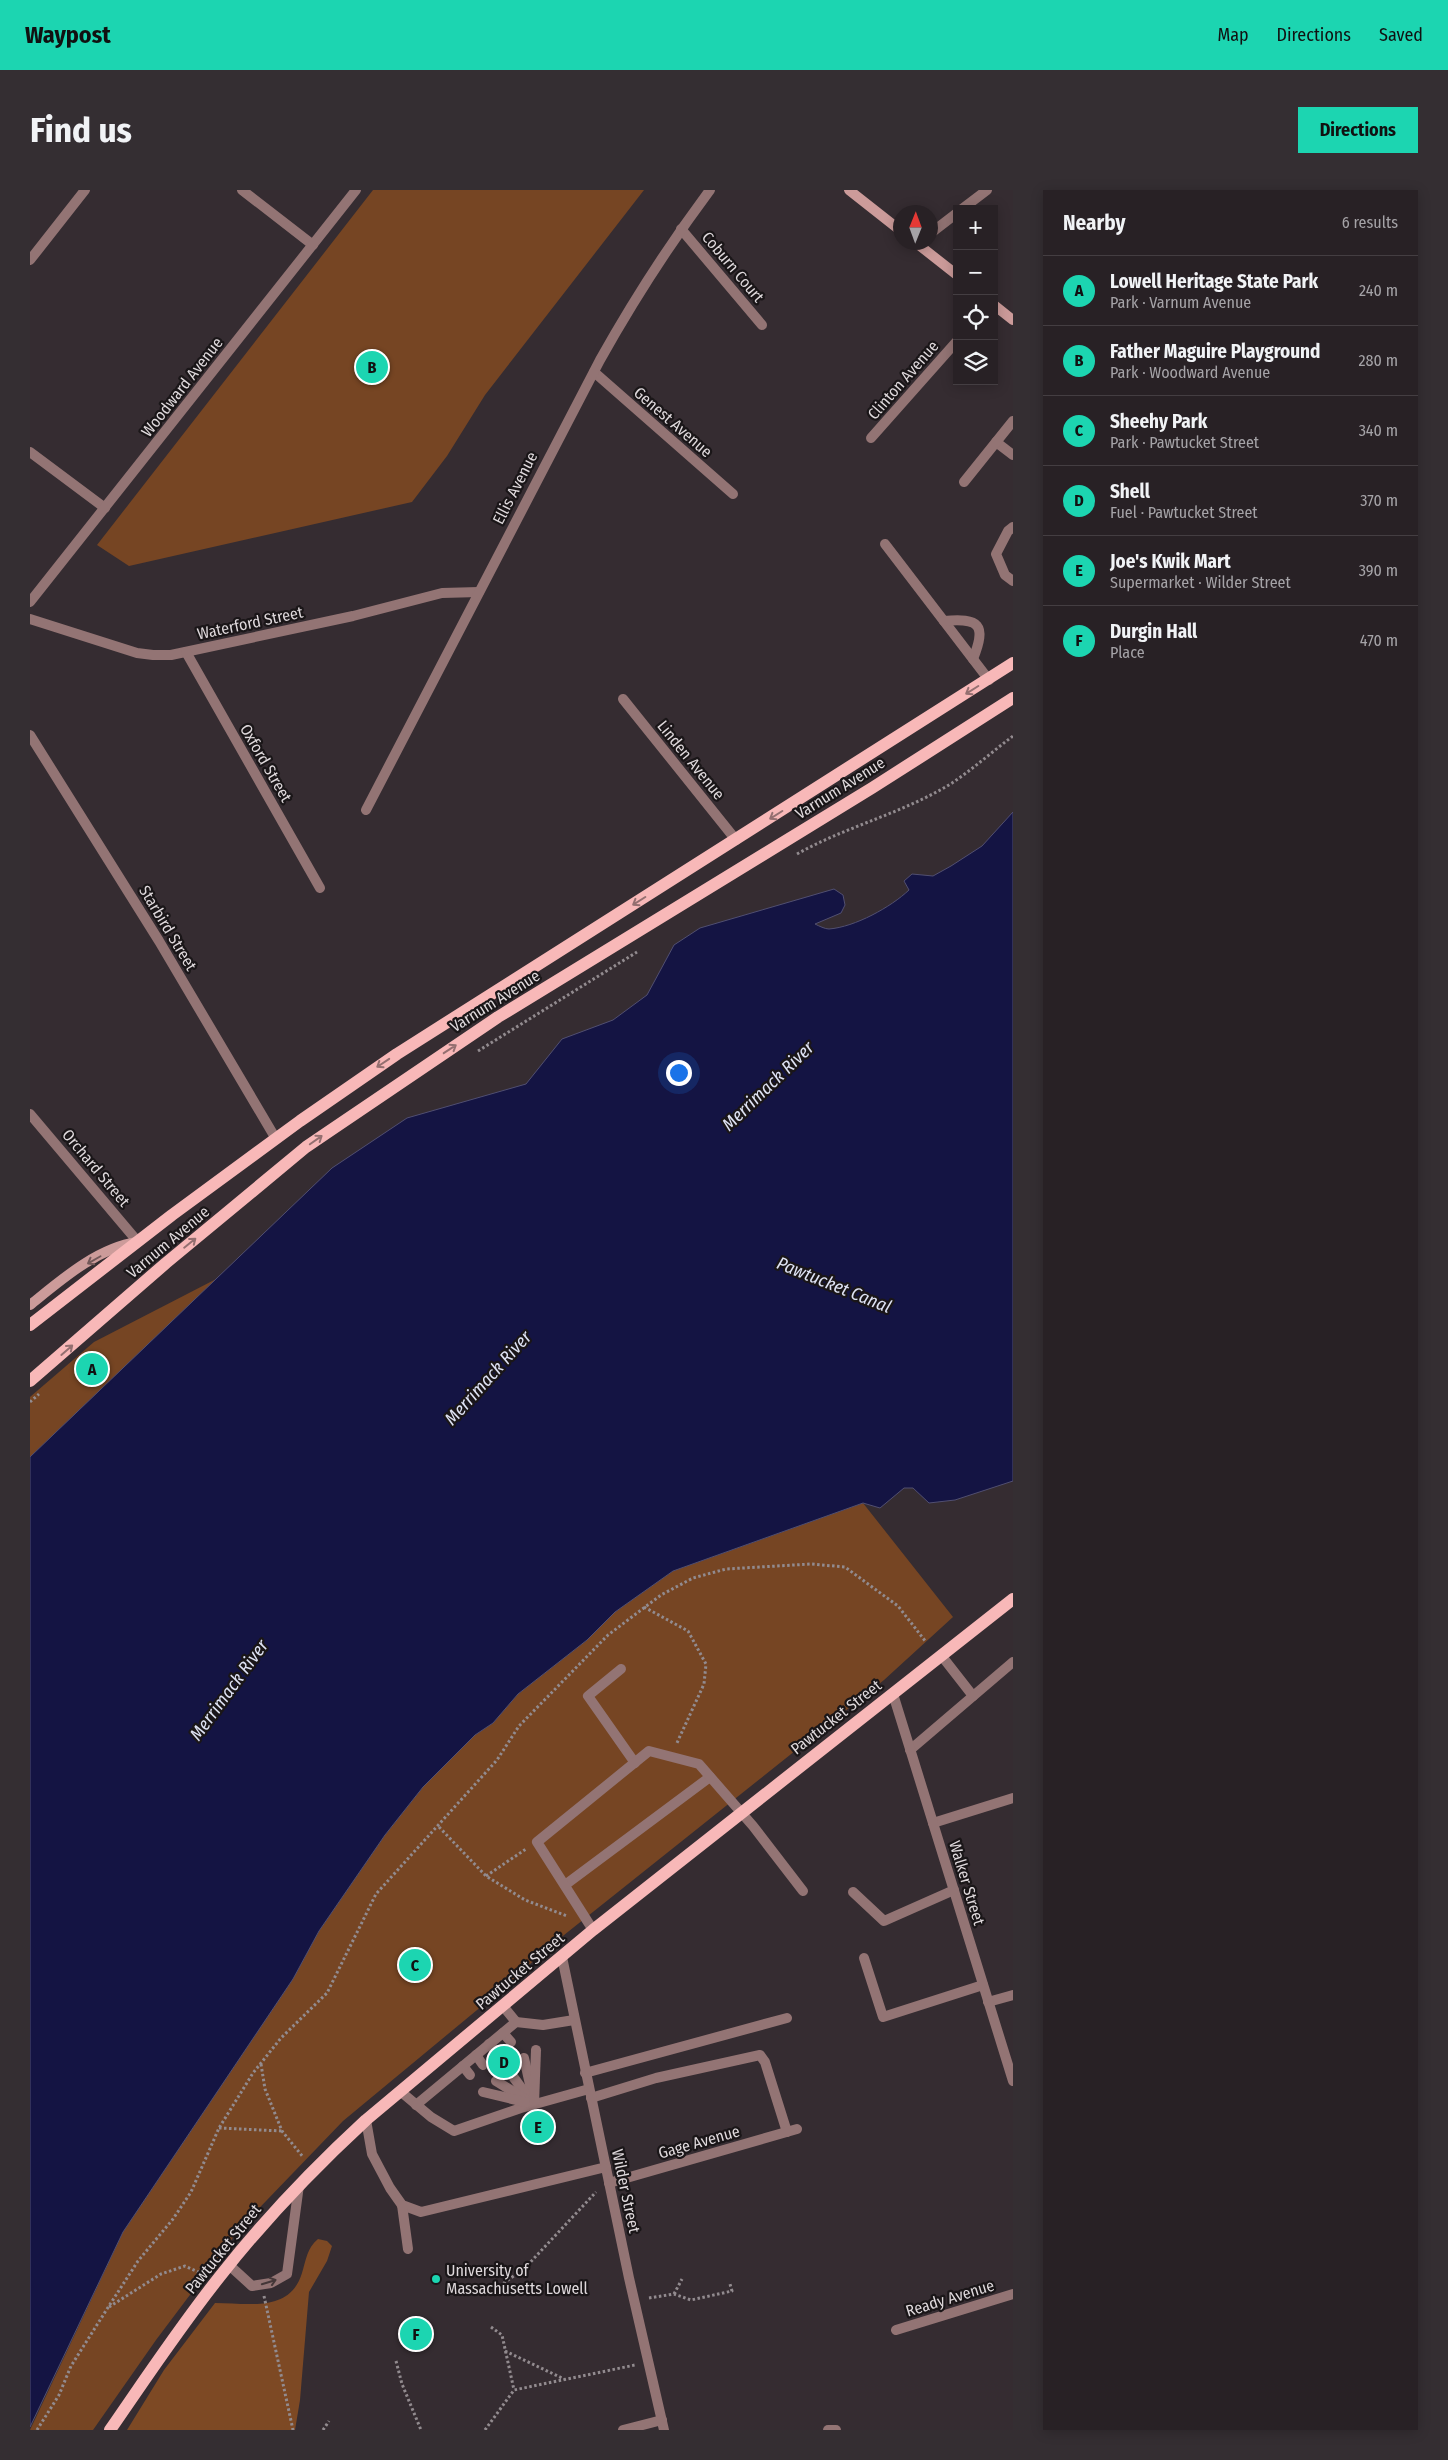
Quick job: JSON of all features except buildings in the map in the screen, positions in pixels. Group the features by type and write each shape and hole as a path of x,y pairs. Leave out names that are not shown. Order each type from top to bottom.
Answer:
{"main road":[{"path":"849,190 893,225"},
{"path":"926,250 953,272"},
{"path":"998,308 1013,320"},
{"name":"Varnum Avenue","path":"30,1325 341,1091 461,1012 736,840 1013,663"},
{"name":"Varnum Avenue","path":"30,1381 166,1263 306,1147 498,1017 872,788 1013,698"},
{"name":"Varnum Avenue","path":"30,1305 64,1277 120,1245 138,1242"},
{"name":"Pawtucket Street","path":"110,2430 217,2280 299,2185 366,2120 593,1930 1013,1599"}],"street":[{"path":"30,260 85,190"},
{"path":"242,190 313,245"},
{"name":"Woodward Avenue","path":"30,602 356,190"},
{"name":"Ellis Avenue","path":"366,810 635,297 710,190"},
{"path":"967,205 987,190"},
{"path":"938,227 953,216"},
{"name":"Coburn Court","path":"681,229 762,325"},
{"name":"Clinton Avenue","path":"871,438 953,346"},
{"name":"Genest Avenue","path":"594,372 733,494"},
{"path":"964,482 1013,421"},
{"path":"996,442 1013,455"},
{"path":"30,452 106,508"},
{"path":"1013,527 1008,531 996,554 1005,575 1013,581"},
{"path":"885,544 989,680"},
{"name":"Waterford Street","path":"30,619 137,653 153,656 186,652 353,616 442,593 479,592"},
{"path":"944,621 971,620 978,624 980,628 980,642 973,659"},
{"name":"Oxford Street","path":"186,652 320,888"},
{"name":"Linden Avenue","path":"622,699 736,840"},
{"name":"Starbird Street","path":"30,735 159,940 276,1139"},
{"name":"Orchard Street","path":"30,1114 138,1242"},
{"path":"941,1656 973,1696"},
{"path":"910,1750 1013,1662"},
{"path":"621,1669 588,1696 635,1763"},
{"name":"Walker Street","path":"892,1694 1013,2081"},
{"path":"593,1930 537,1842 649,1751 699,1764 803,1891"},
{"path":"565,1885 710,1777"},
{"path":"933,1823 1013,1798"},
{"path":"853,1892 884,1921 954,1890"},
{"name":"Wilder Street","path":"562,1957 585,2072 663,2425"},
{"path":"864,1958 883,2017 983,1986"},
{"path":"988,2002 1013,1995"},
{"path":"503,2006 523,2032"},
{"path":"585,2072 787,2018"},
{"path":"416,2105 516,2022 543,2025 574,2020"},
{"path":"503,2033 511,2042"},
{"path":"489,2044 497,2053"},
{"path":"534,2104 536,2050"},
{"path":"476,2055 483,2065"},
{"name":"Gage Avenue","path":"590,2094 760,2055 766,2062 792,2131 609,2183"},
{"path":"524,2058 534,2104"},
{"path":"463,2066 470,2075"},
{"path":"509,2071 534,2104"},
{"path":"496,2081 534,2104"},
{"path":"400,2091 431,2118 454,2131 534,2104 590,2094"},
{"path":"483,2092 534,2104"},
{"path":"366,2120 372,2154 402,2206 408,2249"},
{"path":"402,2206 421,2212 606,2167"},
{"path":"230,2265 240,2277 252,2286 272,2283 287,2274 299,2185"},
{"name":"Ready Avenue","path":"896,2330 1013,2294"},
{"path":"623,2430 663,2425"},
{"path":"828,2430 836,2430"}],"path":[{"path":"792,857 826,837 896,810 951,783 1013,736"},
{"path":"470,1056 642,949"},
{"path":"30,1402 45,1389"},
{"path":"37,2430 59,2395 71,2366 107,2308 138,2261 173,2219 191,2192 200,2166 219,2128 261,2064 281,2038 327,1993 376,1894 498,1760 519,1726 608,1634 661,1595 693,1578 726,1569 811,1564 845,1567 898,1606 926,1642"},
{"path":"644,1607 688,1631 706,1664 704,1684 671,1757"},
{"path":"438,1827 486,1876 524,1900 575,1919"},
{"path":"486,1876 537,1842"},
{"path":"261,2064 265,2089 282,2131 303,2157"},
{"path":"219,2128 282,2131"},
{"path":"497,2291 505,2282 524,2269 596,2192"},
{"path":"107,2308 162,2274 185,2266 217,2280"},
{"path":"674,2294 682,2279"},
{"path":"649,2298 674,2294 691,2300 732,2291 730,2284"},
{"path":"268,2315 293,2430"},
{"path":"491,2327 502,2334 514,2390"},
{"path":"505,2351 565,2380"},
{"path":"396,2361 402,2384 421,2430"},
{"path":"485,2430 514,2390 635,2365"},
{"path":"323,2430 329,2421"}],"shaded area":[{"path":"373,190 644,190 485,395 447,456 412,502 129,566 97,545"},
{"path":"220,1277 30,1457 30,1397 94,1342"},
{"path":"863,1503 953,1617 884,1680 544,1951 512,1981 343,2121 241,2227 156,2340 93,2430 30,2430 123,2232 293,1979 319,1931 385,1835 423,1787 475,1735 493,1723 518,1694 587,1640 615,1612 673,1571"},
{"path":"318,2239 327,2241 332,2246 327,2261 309,2292 300,2400 295,2430 127,2430 164,2370 215,2303 266,2303 288,2295 296,2286 309,2250"}],"water":[{"path":"1013,812 1013,1481 955,1500 929,1503 913,1488 904,1488 880,1508 863,1503 673,1571 615,1612 587,1640 518,1694 493,1723 475,1735 423,1787 385,1835 319,1931 293,1979 123,2232 30,2427 30,1457 332,1168 407,1118 526,1084 562,1039 613,1020 647,995 674,945 700,928 834,889 843,895 845,905 841,913 815,924 829,929 861,920 893,903 909,890 904,881 912,874 933,876 982,846"}],"place":[{"name":"Father Maguire Playground","path":"372,367"},
{"name":"Lowell Heritage State Park","path":"92,1369"},
{"name":"Sheehy Park","path":"415,1965"},
{"name":"Shell","path":"504,2062"},
{"name":"Joe's Kwik Mart","path":"538,2127"},
{"name":"University of Massachusetts Lowell","path":"436,2279"},
{"name":"Durgin Hall","path":"416,2334"}],"water label":[{"name":"Merrimack River","path":"768,1086"},
{"name":"Pawtucket Canal","path":"834,1285"},
{"name":"Merrimack River","path":"488,1378"},
{"name":"Merrimack River","path":"229,1690"}]}
